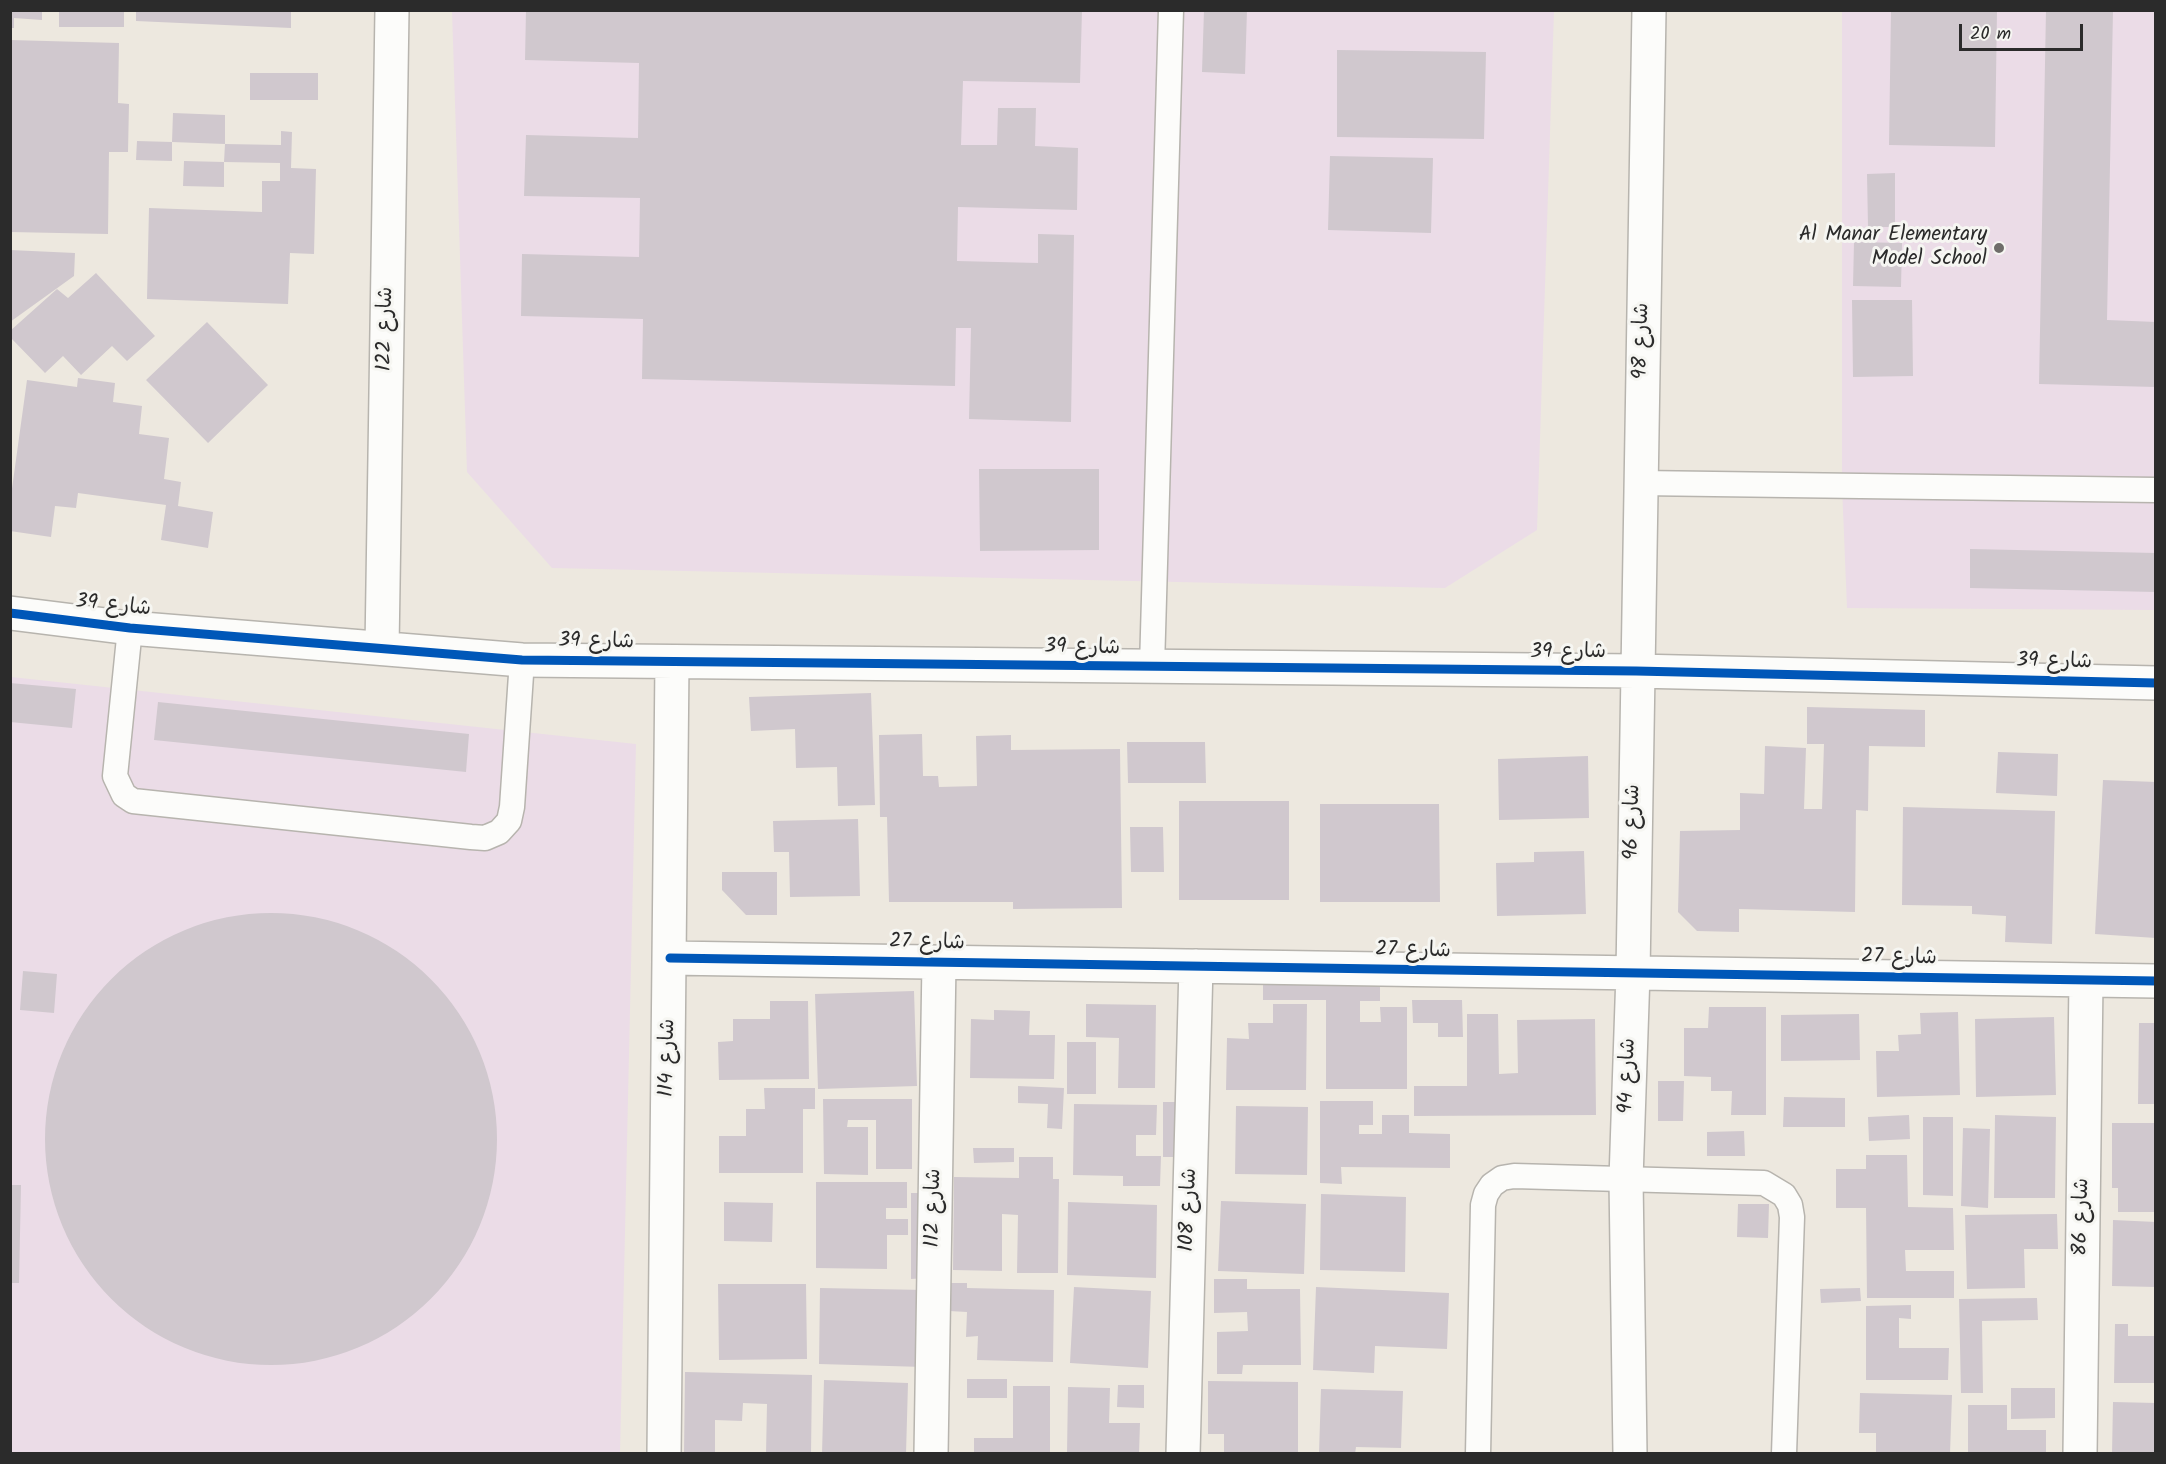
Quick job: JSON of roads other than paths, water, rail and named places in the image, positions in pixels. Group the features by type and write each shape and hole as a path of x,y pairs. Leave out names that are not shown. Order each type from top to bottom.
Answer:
{"street":[{"name":"شارع 122","path":"382,648 392,10"},
{"name":"شارع 98","path":"1636,671 1649,10"},
{"name":"شارع 39","path":"10,613 130,628 522,660 1636,671 2156,683"},
{"name":"شارع 114","path":"664,1454 672,662"},
{"name":"شارع 96","path":"1633,973 1636,671"},
{"name":"شارع 27","path":"670,958 2156,981"},
{"name":"شارع 112","path":"932,1454 939,962"},
{"name":"شارع 108","path":"1183,1454 1196,966"},
{"name":"شارع 94","path":"1630,1454 1626,1179 1633,973"},
{"name":"شارع 86","path":"2080,1454 2086,980"}],"lane":[{"path":"1152,667 1171,10"},
{"path":"1640,483 2156,490"},
{"path":"130,628 115,776 124,795 133,801 471,837 485,838 499,832 509,821 512,807 522,660"},
{"path":"1478,1454 1486,1194 1492,1185 1502,1178 1514,1176 1764,1184 1784,1195 1790,1205 1792,1217 1784,1454"}],"place":[{"name":"Al Manar Elementary Model School","path":"1999,248"}]}
